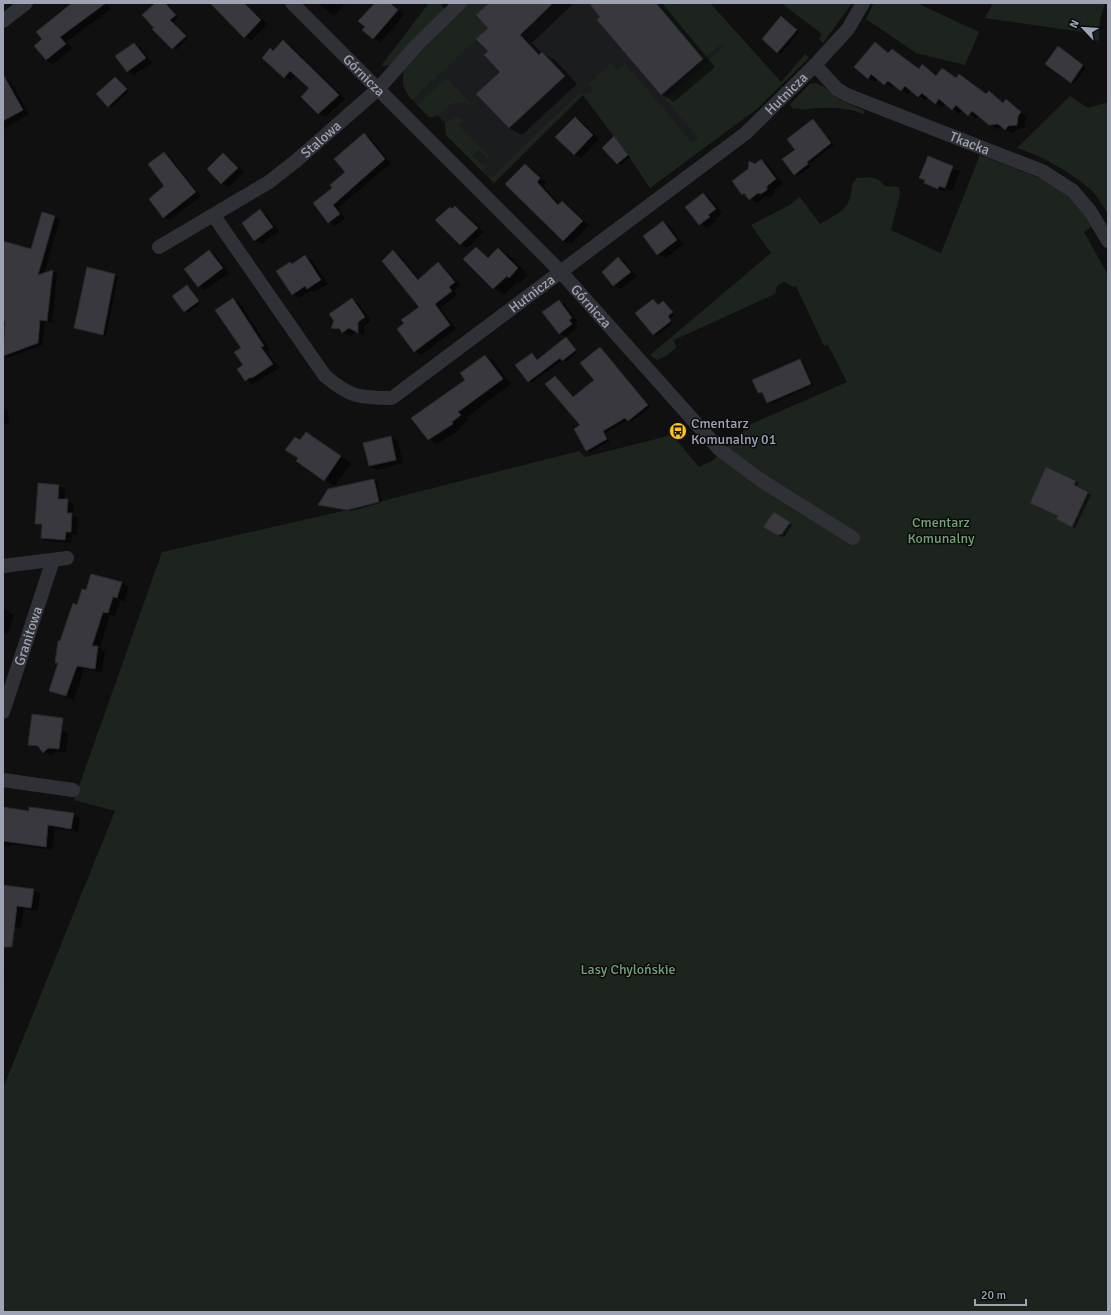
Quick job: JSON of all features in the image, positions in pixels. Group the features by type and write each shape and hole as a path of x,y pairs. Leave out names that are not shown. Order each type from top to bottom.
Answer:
{"street":[{"path":"3,21 26,3"},
{"name":"Górnicza","path":"292,3 560,270 719,449 759,479 854,538"},
{"name":"Stalowa","path":"159,247 214,216 269,182 298,160 378,89 418,44 460,3"},
{"name":"Hutnicza","path":"214,216 324,376 340,389 364,398 392,398 560,270 746,133 815,66 848,29 863,3"},
{"name":"Tkacka","path":"815,66 837,89 847,95 1042,171 1073,191 1090,211 1108,241"},
{"path":"3,566 67,558"},
{"name":"Granitowa","path":"3,712 53,560"},
{"path":"3,780 73,790"}],"shaded area":[{"path":"471,3 670,3 673,5 675,3 710,3 781,82 650,188 628,155 583,95 494,183 446,135 445,123 437,115 429,117 408,95"}],"green space":[{"path":"429,3 440,3 445,10 394,65 381,66"},
{"path":"466,3 489,3 488,28 412,100 404,86 404,70"},
{"path":"656,3 670,3 673,5 675,3 710,3 781,82 805,54 809,58 757,109 650,188 628,155 583,95 494,183 490,179 578,94 582,93 586,95 593,90 588,84 611,63 617,70 625,63 692,143 698,138 665,99 710,61 709,59 725,46 723,43 703,59"},
{"path":"781,3 852,3 823,43 819,39 822,34"},
{"path":"874,3 917,3 979,32 965,65 916,53 866,19"},
{"path":"993,3 1105,3 1100,20 1099,40 1094,42 1090,33 985,18"},
{"path":"446,78 474,107 461,102 456,102 448,106 434,117 429,117 417,105"},
{"path":"815,83 823,86 840,100 865,111 864,114 856,111 833,108 793,109 790,104 810,84"},
{"path":"1070,96 1088,108 1108,102 1108,213 1094,193 1078,179 1037,155 1017,148"},
{"path":"456,117 465,120 458,125 490,157 488,159 479,149 472,155 482,165 487,163 483,172 446,135 445,123"},
{"name":"Lasy Chylońskie","path":"980,155 1042,179 1063,192 1080,207 1091,227 1084,232 1108,275 1108,1312 3,1312 3,1088 115,811 74,800 162,552 343,511 579,451 585,457 672,435 699,467 712,461 751,424 847,382 828,345 824,346 796,286 793,287 784,282 777,286 775,294 674,340 676,348 666,356 657,360 650,355 771,253 751,225 788,206 800,197 820,224 839,213 847,205 852,184 857,178 873,178 879,180 885,186 899,187 900,195 891,230 941,253"}],"building":[{"path":"72,3 106,3 60,37 66,44 46,60 34,46 42,39 36,32"},
{"path":"155,3 165,3 176,15 170,20 186,36 172,49 152,29 154,28 142,15"},
{"path":"210,3 244,3 261,20 244,38"},
{"path":"375,3 390,3 398,10 373,39 362,30 365,27 358,21"},
{"path":"489,3 553,3 520,35 539,55 542,52 565,76 509,128 476,94 500,72 484,55 488,51 476,39 488,28 476,15"},
{"path":"589,3 656,3 703,59 661,95 597,20 600,17"},
{"path":"781,16 797,30 777,53 762,39"},
{"path":"283,40 339,95 318,114 301,97 309,88 290,71 284,78 262,58 270,48 273,51"},
{"path":"875,42 888,53 892,49 919,69 922,64 936,76 942,68 956,78 959,74 986,94 989,91 1003,103 1006,99 1021,112 1018,116 1017,125 1008,126 1005,130 998,124 989,125 972,111 968,116 956,105 952,110 939,99 935,104 922,93 918,97 905,86 901,91 888,81 884,85 871,74 868,79 854,67"},
{"path":"134,43 146,58 127,72 115,56"},
{"path":"1058,46 1083,65 1071,83 1045,64"},
{"path":"3,74 23,110 3,121"},
{"path":"115,77 127,89 108,107 96,94"},
{"path":"575,117 593,135 574,155 555,137"},
{"path":"813,119 831,143 807,162 808,164 794,175 782,159 795,150 787,139"},
{"path":"364,133 385,159 333,205 340,214 328,223 313,203 332,188 330,185 345,172 334,159"},
{"path":"614,136 628,155 617,164 602,148"},
{"path":"164,152 196,192 163,218 149,199 164,186 148,164"},
{"path":"223,153 238,168 221,184 207,169"},
{"path":"928,156 953,166 945,188 939,186 938,189 924,183 925,180 919,178"},
{"path":"761,159 776,179 767,186 767,190 761,194 758,193 749,200 744,193 742,195 732,181 748,169 749,161 755,164"},
{"path":"525,164 540,178 537,182 558,205 562,201 583,221 563,241 505,184"},
{"path":"703,193 716,209 708,215 710,217 699,225 685,207"},
{"path":"455,206 478,228 460,245 435,220 450,207 452,209"},
{"path":"260,209 273,227 254,241 242,223"},
{"path":"42,212 55,216 38,275 53,270 47,321 40,320 38,343 3,356 5,321 3,321 3,241 31,249"},
{"path":"663,221 677,240 657,255 643,236"},
{"path":"476,247 488,258 498,248 518,268 509,278 507,276 493,289 463,259"},
{"path":"209,250 223,268 198,287 184,269"},
{"path":"393,250 418,280 438,262 455,282 449,287 452,291 435,304 450,325 414,352 397,329 404,323 401,320 419,307 382,261"},
{"path":"305,255 321,280 307,289 305,286 292,295 276,271 290,262 292,264"},
{"path":"618,257 631,272 613,286 602,272"},
{"path":"87,267 115,274 103,335 74,328"},
{"path":"187,285 199,301 184,312 172,296"},
{"path":"233,298 264,346 261,347 273,364 245,381 237,369 243,365 234,352 241,348 215,310"},
{"path":"352,298 365,317 358,322 358,333 349,328 342,333 340,329 331,328 334,321 329,314"},
{"path":"653,299 658,305 663,301 673,312 668,316 671,321 653,335 635,313"},
{"path":"559,300 572,318 569,320 572,324 559,334 542,312"},
{"path":"566,337 576,350 562,361 560,358 528,382 515,365 532,353 537,360"},
{"path":"600,347 648,405 628,421 625,418 603,431 607,439 586,451 574,429 580,425 545,384 555,376 573,397 594,380 580,363"},
{"path":"485,355 503,379 458,412 461,415 452,422 453,424 428,440 411,418 465,380 460,373"},
{"path":"800,359 811,384 767,403 762,392 758,393 752,380"},
{"path":"306,432 341,456 324,481 296,461 298,458 285,450 295,437 300,440"},
{"path":"391,436 396,460 369,466 363,443"},
{"path":"1046,467 1076,481 1074,485 1088,492 1072,527 1056,519 1058,516 1030,503"},
{"path":"374,479 379,502 347,510 318,505 328,489"},
{"path":"38,483 59,485 58,499 68,499 67,513 72,513 71,532 66,532 65,540 41,538 42,524 35,524"},
{"path":"774,512 790,522 782,534 777,535 763,527"},
{"path":"91,574 122,582 117,598 113,597 108,613 103,612 92,646 98,646 95,669 77,666 66,696 49,691 58,663 55,663 58,641 60,641 73,603 77,605 82,589 86,590"},
{"path":"32,714 63,718 59,749 48,748 43,753 38,746 28,745"},
{"path":"3,807 29,811 29,807 74,813 71,829 48,825 46,847 3,841"},
{"path":"3,885 34,889 31,908 17,906 12,947 3,947"}],"place":[{"name":"Cmentarz Komunalny 01","path":"678,431"}],"park label":[{"name":"Cmentarz Komunalny","path":"941,530"}]}
